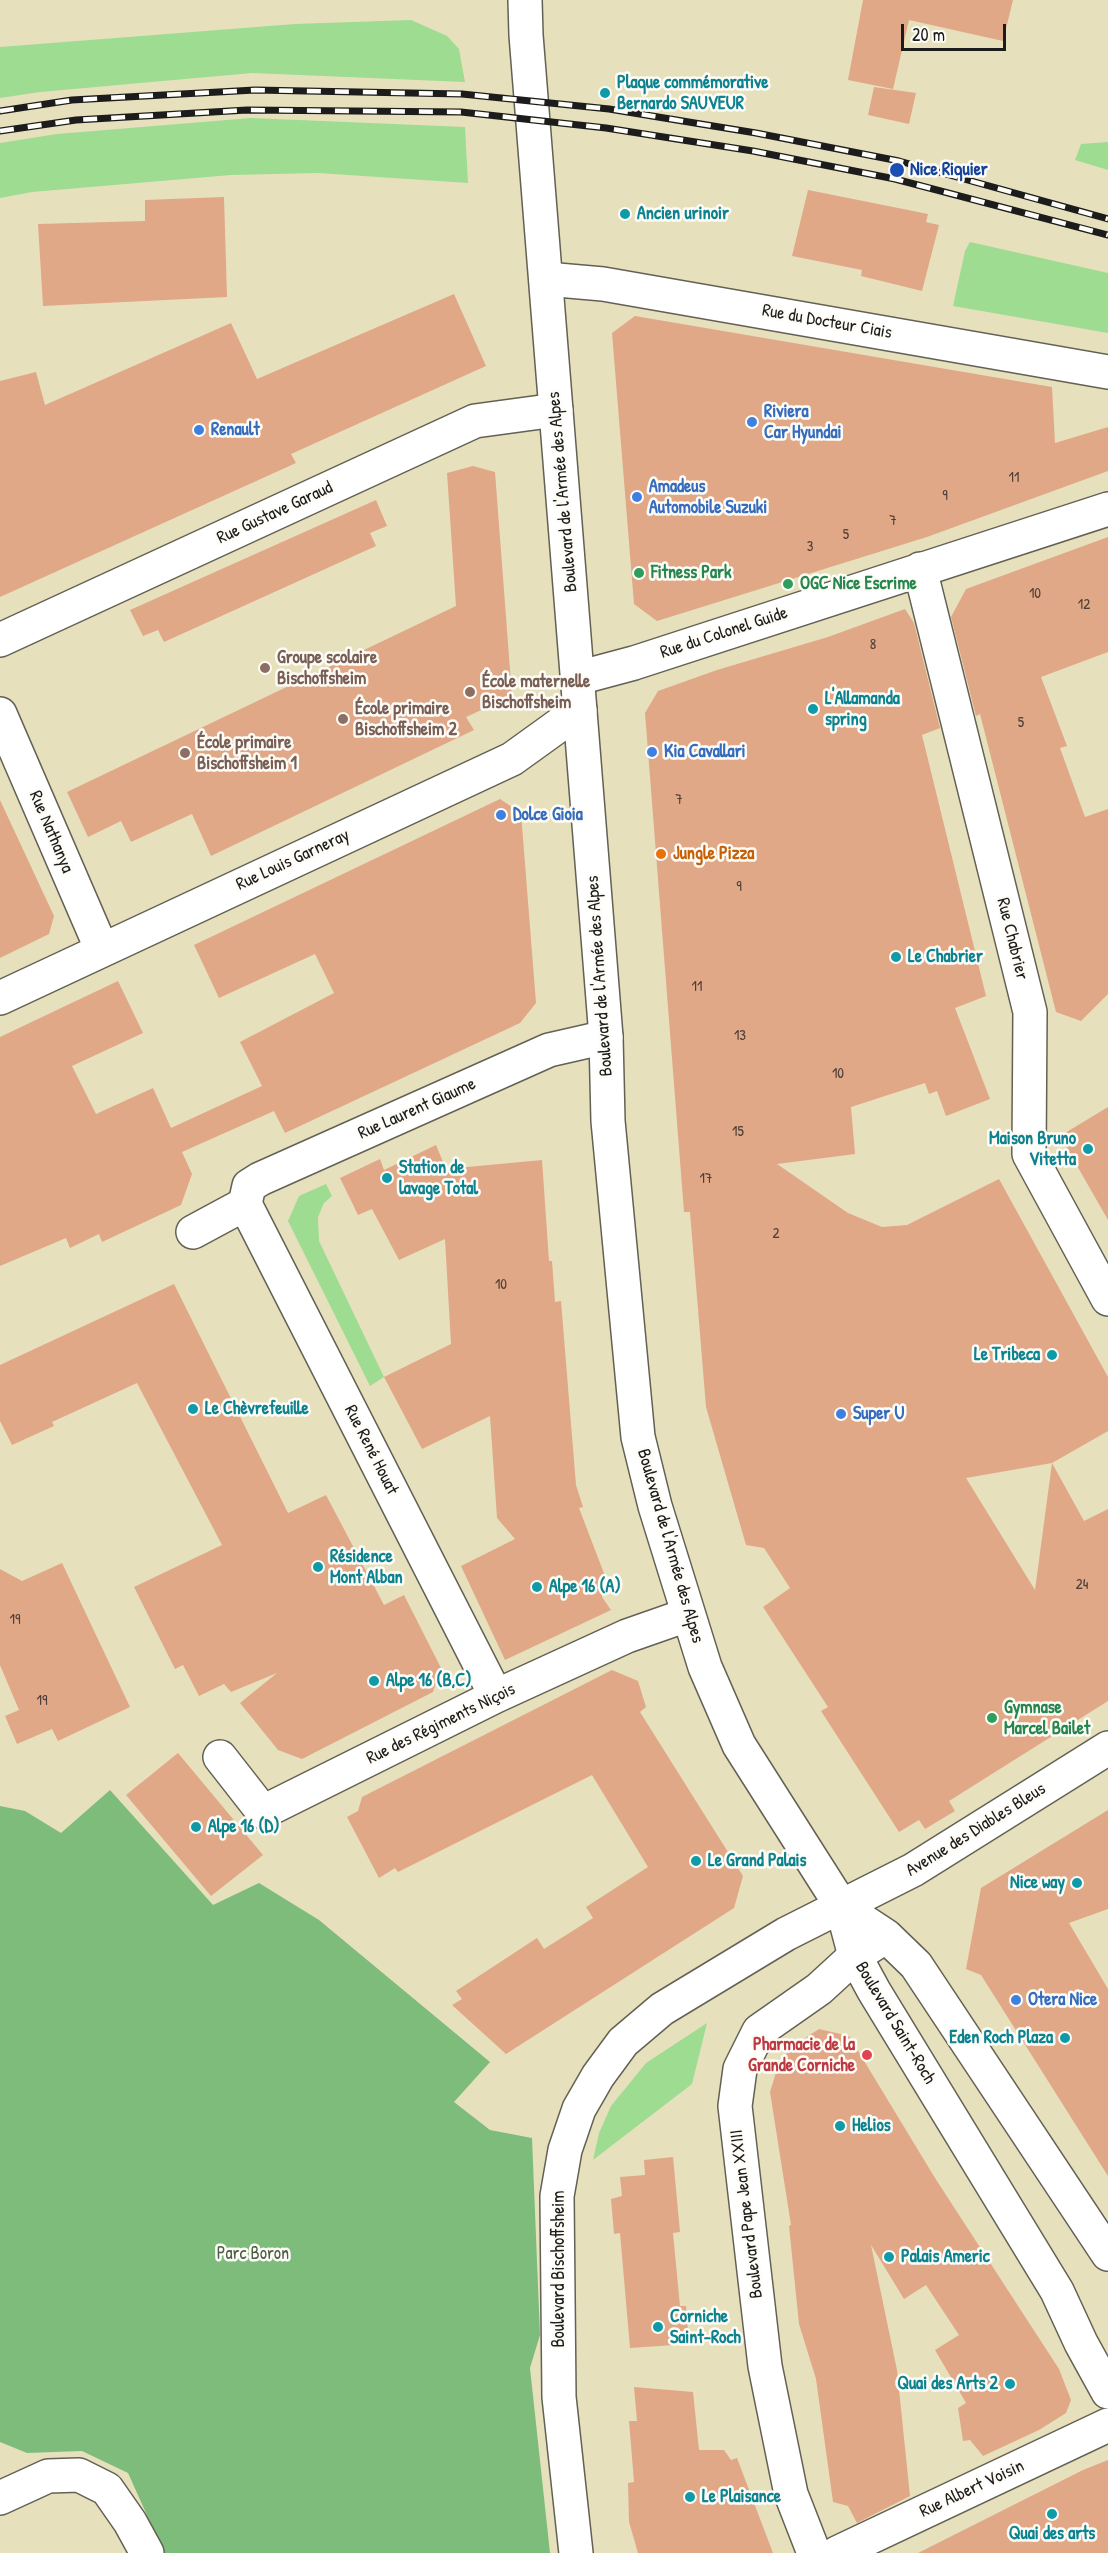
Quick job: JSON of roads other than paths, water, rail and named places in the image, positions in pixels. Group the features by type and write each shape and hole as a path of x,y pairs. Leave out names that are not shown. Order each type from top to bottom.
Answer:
{"street":[{"name":"Boulevard de l'Armée des Alpes","path":"525,0 606,1037 608,1121 638,1437 655,1506 687,1616 705,1667 739,1745 842,1907"},
{"name":"Rue du Docteur Ciais","path":"546,279 603,284 1108,372"},
{"name":"Rue Gustave Garaud","path":"0,640 475,421 556,410"},
{"name":"Rue du Colonel Guide","path":"578,678 634,663 1108,509"},
{"name":"Rue Chabrier","path":"920,569 1030,1012 1029,1154 1108,1299"},
{"name":"Rue Louis Garneray","path":"0,998 512,759 580,710"},
{"name":"Rue Nathanya","path":"0,714 102,950"},
{"name":"Rue Laurent Giaume","path":"245,1204 249,1186 261,1179 549,1050 606,1037"},
{"path":"193,1232 245,1204"},
{"name":"Rue René Houat","path":"245,1204 496,1696"},
{"name":"Rue des Régiments Niçois","path":"220,1757 263,1812 496,1696 627,1636 687,1616"},
{"name":"Avenue des Diables Bleus","path":"842,1907 913,1870 1108,1748"},
{"path":"842,1907 906,1952 934,1990 1108,2254"},
{"name":"Boulevard Saint-Roch","path":"842,1907 855,1956 1057,2291 1081,2343 1108,2392"},
{"name":"Boulevard Bischoffsheim","path":"576,2553 559,2397 557,2196 565,2150 579,2109 598,2076 622,2042 662,2009 786,1934 842,1907"},
{"name":"Boulevard Pape Jean XXIII","path":"814,2553 791,2494 765,2366 735,2106 740,2068 759,2031 819,1989 855,1956 886,1936"},
{"name":"Rue Albert Voisin","path":"837,2553 1108,2425"},
{"path":"0,2498 48,2476 79,2475 107,2489 130,2522 147,2553"}],"railway":[{"path":"0,111 72,100 255,90 462,94 609,109 756,133 899,161 1108,219"},
{"path":"0,131 76,120 247,110 461,112 606,128 753,151 895,179 1108,235"}],"place":[{"name":"Plaque commémorative Bernardo SAUVEUR","path":"605,93"},
{"name":"Nice Riquier","path":"897,170"},
{"name":"Ancien urinoir","path":"625,214"},
{"name":"Riviera Car Hyundai","path":"752,422"},
{"name":"Renault","path":"199,430"},
{"name":"Amadeus Automobile Suzuki","path":"637,497"},
{"name":"Fitness Park","path":"639,573"},
{"name":"OGC Nice Escrime","path":"788,584"},
{"name":"Groupe scolaire Bischoffsheim","path":"265,668"},
{"name":"École maternelle Bischoffsheim","path":"470,692"},
{"name":"L'Allamanda spring","path":"813,709"},
{"name":"École primaire Bischoffsheim 2","path":"343,719"},
{"name":"Kia Cavallari","path":"652,752"},
{"name":"École primaire Bischoffsheim 1","path":"185,753"},
{"name":"Dolce Gioia","path":"501,815"},
{"name":"Jungle Pizza","path":"661,854"},
{"name":"Le Chabrier","path":"896,957"},
{"name":"Maison Bruno Vitetta","path":"1088,1149"},
{"name":"Station de lavage Total","path":"387,1178"},
{"name":"Le Tribeca","path":"1052,1355"},
{"name":"Le Chèvrefeuille","path":"193,1409"},
{"name":"Super U","path":"841,1414"},
{"name":"Résidence Mont Alban","path":"318,1567"},
{"name":"Alpe 16 (A)","path":"537,1587"},
{"name":"Alpe 16 (B,C)","path":"374,1681"},
{"name":"Gymnase Marcel Bailet","path":"992,1718"},
{"name":"Alpe 16 (D)","path":"196,1827"},
{"name":"Le Grand Palais","path":"696,1861"},
{"name":"Nice way","path":"1077,1883"},
{"name":"Otera Nice","path":"1016,2000"},
{"name":"Eden Roch Plaza","path":"1065,2038"},
{"name":"Pharmacie de la Grande Corniche","path":"867,2055"},
{"name":"Helios","path":"840,2126"},
{"name":"Palais Americ","path":"889,2257"},
{"name":"Corniche Saint-Roch","path":"658,2327"},
{"name":"Quai des Arts 2","path":"1010,2384"},
{"name":"Le Plaisance","path":"690,2497"},
{"name":"Quai des arts","path":"1052,2514"}],"park label":[{"name":"Parc Boron","path":"253,2254"}]}
